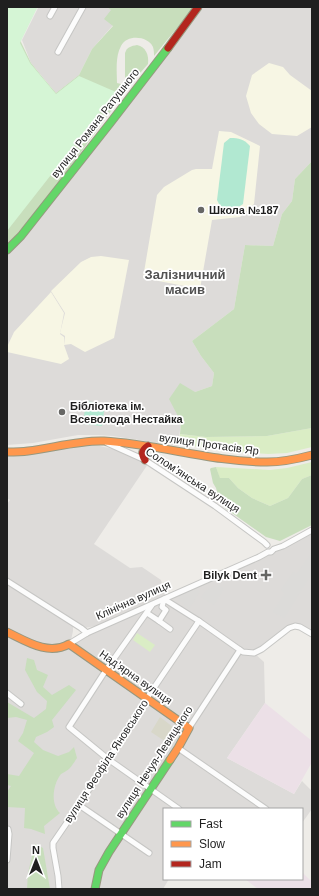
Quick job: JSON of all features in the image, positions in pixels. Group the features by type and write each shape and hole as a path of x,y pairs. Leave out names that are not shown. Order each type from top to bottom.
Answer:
{"street":[{"path":"50,16 55,7"},
{"path":"58,52 83,7"},
{"name":"вулиця Романа Ратушного","path":"7,250 26,230 165,52 198,7"},
{"name":"вулиця Протасів Яр","path":"102,441 148,446 248,462 278,461 312,455"},
{"name":"Соломʼянська вулиця","path":"7,452 27,451 82,442 102,441 145,460 215,506 267,545"},
{"path":"145,460 142,456 142,451 148,446"},
{"path":"274,549 272,545 267,545 266,549 268,552 271,552 274,549 283,546 312,530"},
{"name":"Клінічна вулиця","path":"7,632 39,646 58,648 69,644 87,633 268,552"},
{"path":"7,581 87,633"},
{"path":"159,621 166,610 162,607 164,599 199,621 243,652 254,653 262,649 289,628 295,626 300,627 312,634"},
{"path":"152,605 106,670 69,727 108,759 178,808"},
{"path":"147,613 170,629"},
{"name":"вулиця Феофіла Яновського","path":"59,889 53,843 199,621"},
{"name":"Надʼярна вулиця","path":"69,644 189,728"},
{"name":"вулиця Нечуя-Левицького","path":"96,889 99,870 240,650"},
{"path":"7,693 21,704"},
{"path":"178,748 265,808"},
{"path":"79,805 149,854"},
{"path":"7,829 9,834 7,860"}],"shaded area":[{"path":"36,7 107,7 112,10 113,25 92,49 79,75 56,93 31,63 22,40 38,8"},
{"path":"201,7 312,7 312,161 295,179 292,201 282,214 273,246 245,245 234,309 192,341 214,373 212,386 195,392 181,422 178,446 99,435 78,435 33,443 7,445 7,250"},
{"path":"269,63 283,67 290,75 312,91 312,127 297,136 272,134 259,124 251,113 246,96 252,75"},
{"name":"Школа №187","path":"219,131 231,132 260,146 254,204 240,217 212,220 200,289 143,278 157,195 164,187 192,170 212,169"},
{"path":"101,256 129,260 114,338 85,352 71,344 64,345 65,336 60,333 65,313 51,291 81,262 91,257"},
{"path":"51,292 64,313 60,334 64,337 64,345 69,359 61,364 7,352 7,347 14,332"},
{"path":"81,445 100,446 117,450 148,464 94,544 130,568 142,567 161,580 165,595 168,597 273,553 312,532 312,632 299,625 253,652 246,652 199,621 243,652 254,653 264,662 265,703 227,758 294,794 302,781 312,791 312,809 303,822 303,808 163,808 163,880 168,880 163,889 7,889 7,583 73,624 71,640 66,643 69,647 97,630 95,626 85,628 7,580 7,504 10,500 7,498 7,456 40,453"},
{"path":"312,552 312,573 284,618 273,612 285,593 281,590 293,572 297,574"},
{"path":"218,585 224,589 214,605 201,597 206,590"},
{"path":"195,587 200,592 189,609 178,597 184,592"},
{"path":"265,703 312,741 312,762 294,794 227,758"},
{"path":"160,717 177,730 178,734 172,746 151,732"},
{"path":"303,873 312,881 312,889 258,889 246,880 303,880"}],"green space":[{"path":"7,7 37,8 20,43 30,63 56,94 79,76 116,92 7,231"},
{"path":"107,7 194,7 154,56 153,47 147,41 132,38 124,42 119,50 117,59 117,83 121,84 119,100 79,156 7,245 7,48 20,40 31,63 56,93 79,75 92,49 113,26 104,19 111,10"},
{"path":"137,45 145,50 148,58 148,64 125,90 125,53 130,47"},
{"path":"230,138 241,139 250,146 243,204 237,208 229,210 220,206 217,200 224,143"},
{"path":"312,161 312,428 267,436 206,437 180,434 181,422 169,399 180,383 195,392 212,386 214,373 192,341 234,309 245,245 273,246 282,214 292,201 295,179"},
{"path":"86,401 105,404 102,426 83,424"},
{"path":"312,428 312,447 287,453 268,454 224,451 179,444 180,434 206,437 267,436"},
{"path":"312,462 312,475 302,479 288,498 270,506 252,498 238,488 229,478 220,479 216,467 270,470 287,468"},
{"path":"216,467 220,478 229,478 238,488 252,498 270,506 288,498 302,479 312,475 312,525 280,541 266,537 225,508 219,499 213,483 210,469"},
{"path":"137,633 155,645 150,652 133,640"},
{"path":"27,658 34,660 37,670 48,675 43,687 52,695 69,685 76,690 52,720 54,727 36,737 34,742 43,750 58,756 69,752 74,747 77,758 69,769 58,778 54,799 55,805 60,813 44,826 45,834 24,828 25,808 7,807 7,792 11,786 7,785 7,774 19,776 34,753 18,741 23,733 27,720 16,717 7,718 7,702 34,718 46,709 47,701 37,692 25,670"},
{"path":"35,844 43,848 50,889 27,889 28,873"}],"traffic: fast":[{"path":"7,250 21,236 168,48"},
{"path":"95,889 99,870 109,852 170,760"}],"traffic: slow":[{"path":"7,452 20,452 76,443 104,441 246,461 267,462 295,459 312,455"},
{"path":"7,632 29,643 45,648 61,647 69,644 189,728 170,760"}],"traffic: jam":[{"path":"168,48 198,7"},
{"path":"145,460 143,452 148,446"}],"place":[{"name":"Школа №187","path":"201,210"},
{"name":"Бібліотека ім. Всеволода Нестайка","path":"62,412"},
{"name":"Bilyk Dent","path":"266,575"}],"district":[{"name":"Залізничний масив","path":"185,282"}]}
